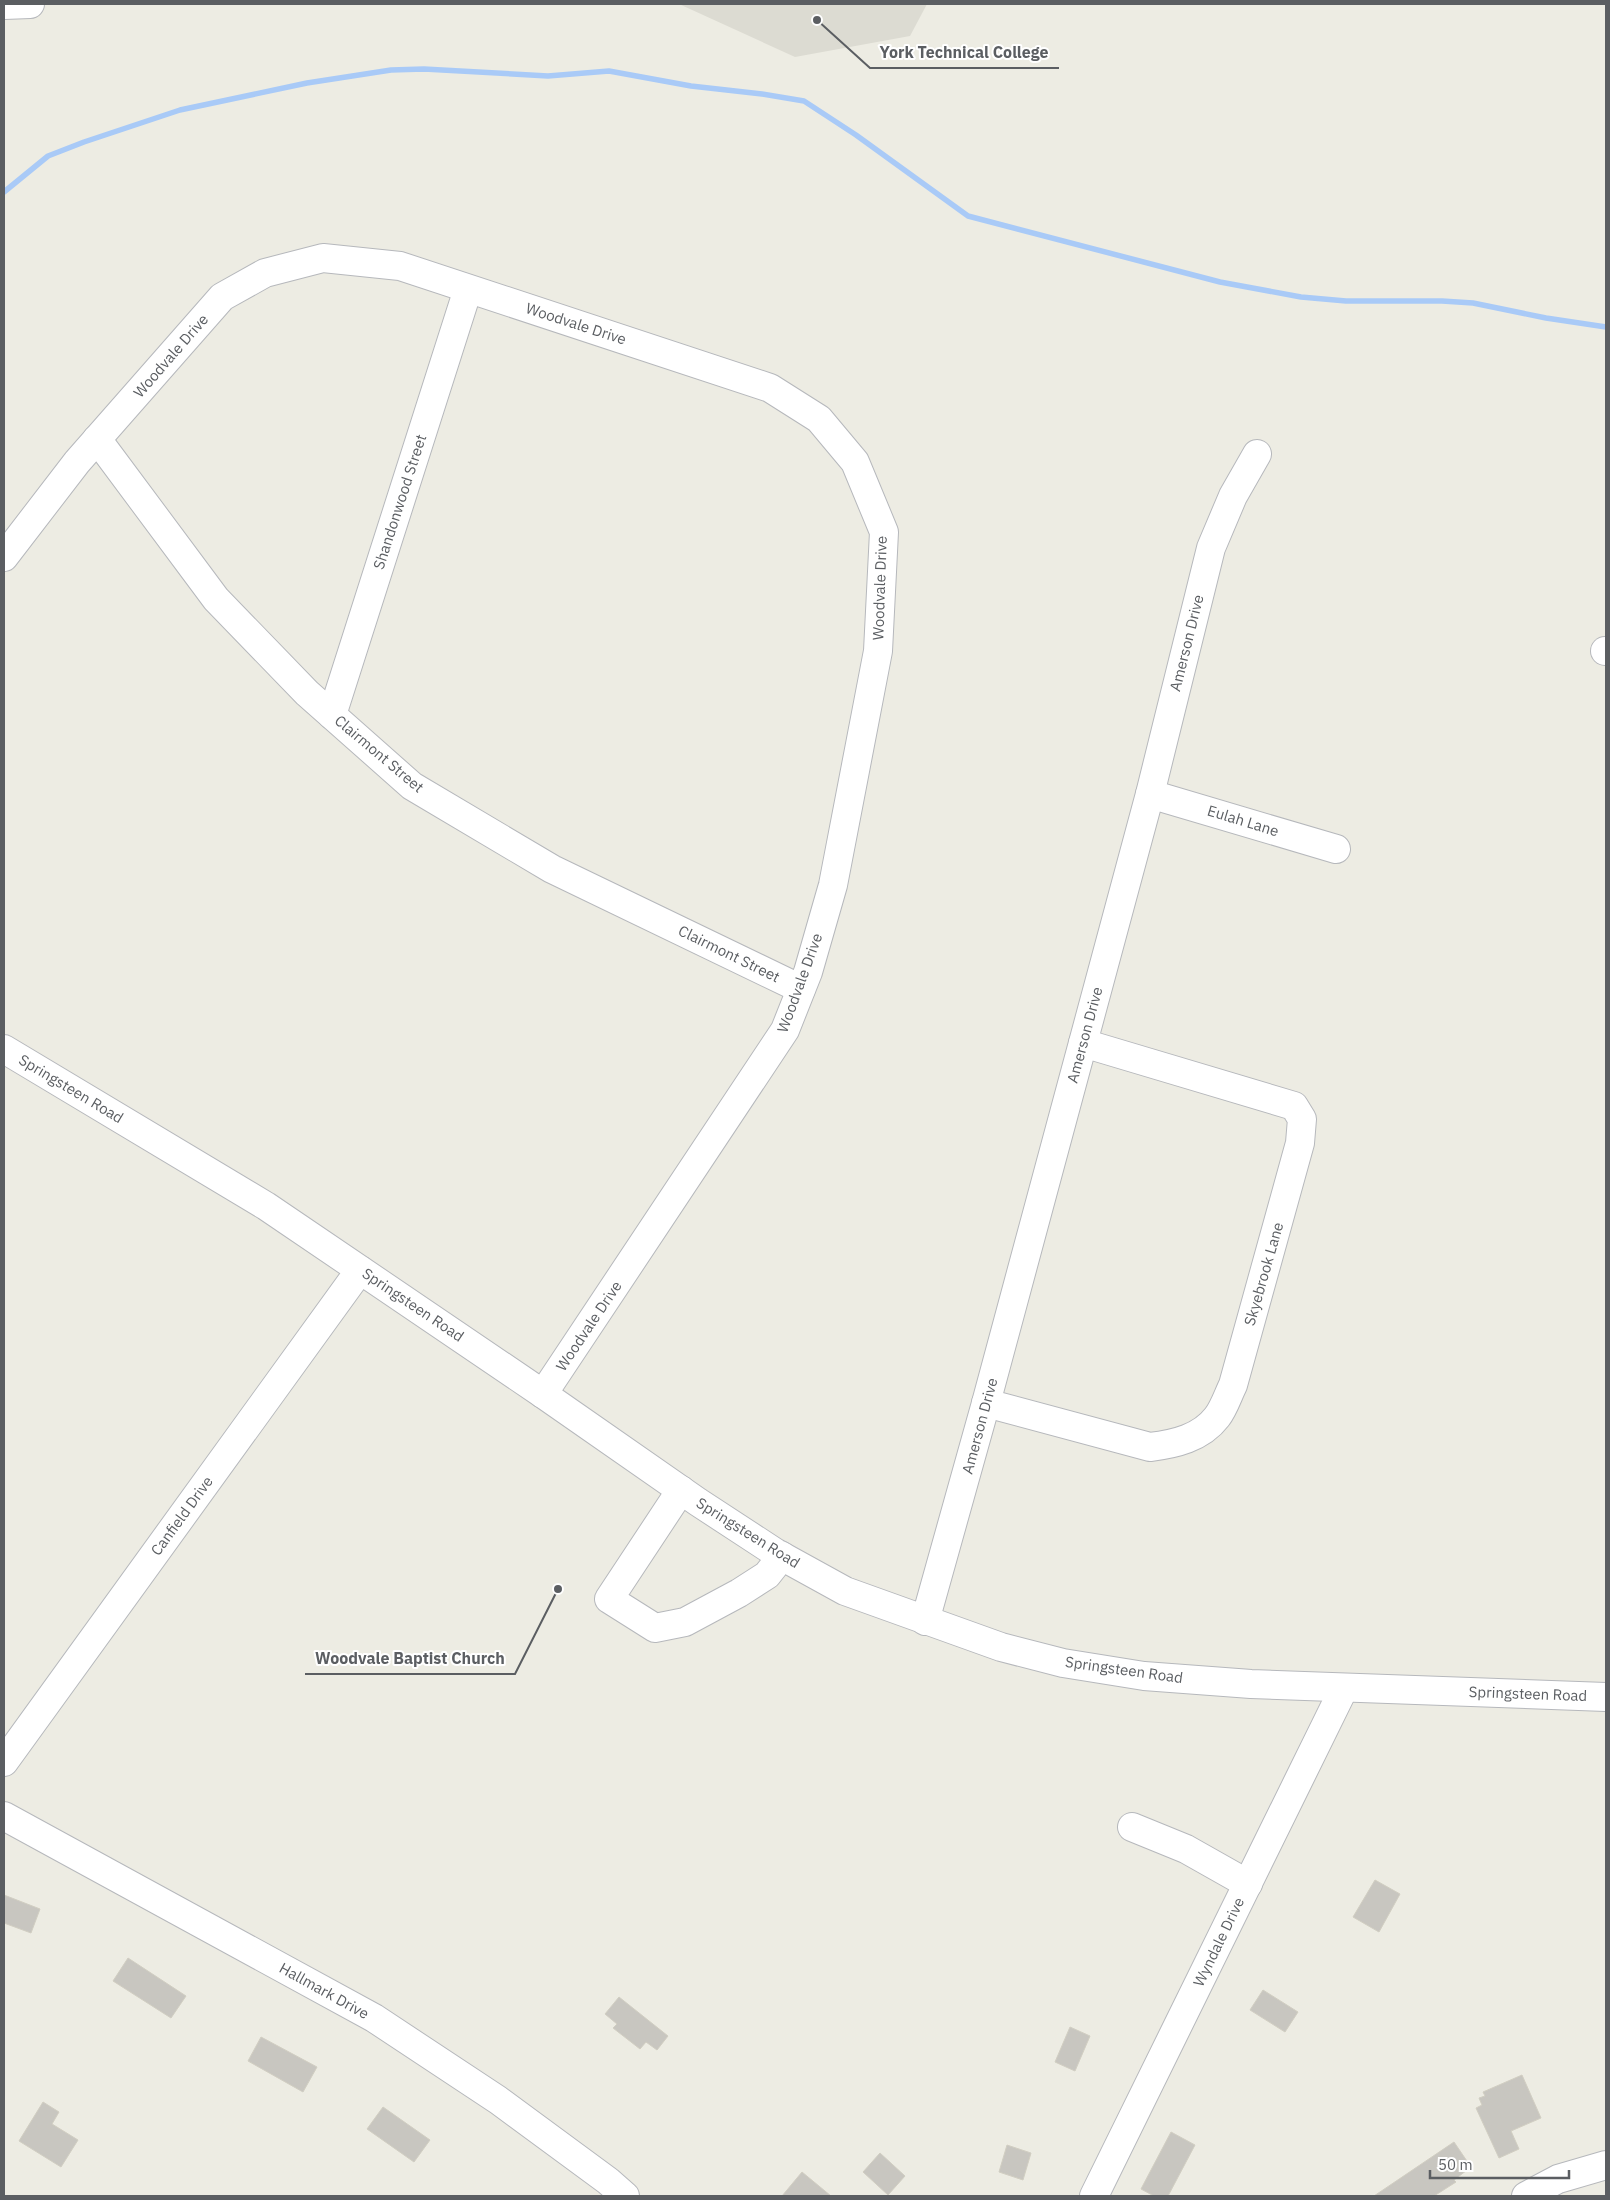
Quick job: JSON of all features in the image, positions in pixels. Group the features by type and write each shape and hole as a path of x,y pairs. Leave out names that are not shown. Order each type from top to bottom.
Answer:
{"street":[{"path":"4,4 30,4"},
{"name":"Woodvale Drive","path":"4,557 71,469 222,297 265,273 323,258 400,266 770,388 819,420 855,462 884,532 878,651 833,885 801,989 785,1030 543,1394"},
{"name":"Shandonwood Street","path":"332,715 468,289"},
{"name":"Clairmont Street","path":"98,439 216,599 306,692 412,786 552,869 801,989"},
{"name":"Amerson Drive","path":"925,1621 986,1403 1150,794 1211,548 1233,496 1257,454"},
{"name":"Eulah Lane","path":"1150,794 1336,849"},
{"name":"Skyebrook Lane","path":"986,1403 1150,1447 1178,1444 1200,1432 1217,1417 1233,1384 1300,1144 1302,1118 1294,1106 1083,1043"},
{"name":"Springsteen Road","path":"4,1049 266,1206 681,1490 782,1556 845,1591 1009,1650 1063,1662 1144,1676 1251,1684 1606,1697"},
{"name":"Canfield Drive","path":"4,1762 360,1270"},
{"path":"681,1490 608,1599 655,1628 685,1622 739,1593 768,1574 782,1556"},
{"name":"Wyndale Drive","path":"1094,2196 1344,1688"},
{"name":"Hallmark Drive","path":"4,1816 374,2018 498,2100 608,2181 625,2196"},
{"path":"1132,1827 1186,1849 1248,1884"},
{"path":"1526,2196 1558,2179 1606,2165"}],"shaded area":[{"path":"679,4 927,4 910,36 795,57"}],"building":[{"path":"1375,1880 1400,1894 1379,1932 1353,1917"},
{"path":"4,1895 40,1909 31,1933 4,1923"},
{"path":"128,1958 186,1996 171,2018 113,1981"},
{"path":"1263,1990 1298,2012 1285,2032 1250,2010"},
{"path":"619,1997 668,2036 657,2050 646,2042 640,2049 613,2028 617,2024 605,2014"},
{"path":"1070,2027 1090,2036 1075,2071 1055,2062"},
{"path":"261,2037 317,2067 303,2092 248,2061"},
{"path":"1522,2075 1541,2118 1511,2131 1519,2149 1499,2158 1476,2108 1482,2105 1479,2098 1485,2096 1483,2092"},
{"path":"43,2102 59,2112 52,2124 78,2140 61,2167 19,2141"},
{"path":"383,2107 430,2140 414,2162 367,2129"},
{"path":"1171,2132 1195,2145 1168,2196 1154,2196 1141,2189"},
{"path":"1454,2142 1471,2167 1454,2180 1456,2182 1434,2196 1374,2196"},
{"path":"1007,2145 1031,2153 1023,2180 999,2172"},
{"path":"880,2153 905,2176 888,2195 863,2172"},
{"path":"802,2172 831,2196 782,2196"}],"waterway":[{"path":"4,192 48,156 84,142 180,110 307,83 391,70 424,69 548,76 609,71 691,86 804,101 856,135 968,216 1220,282 1301,297 1346,301 1442,301 1473,303 1546,318 1606,327"}],"place":[{"name":"York Technical College","path":"817,20"},
{"name":"Woodvale Baptist Church","path":"558,1589"}]}
